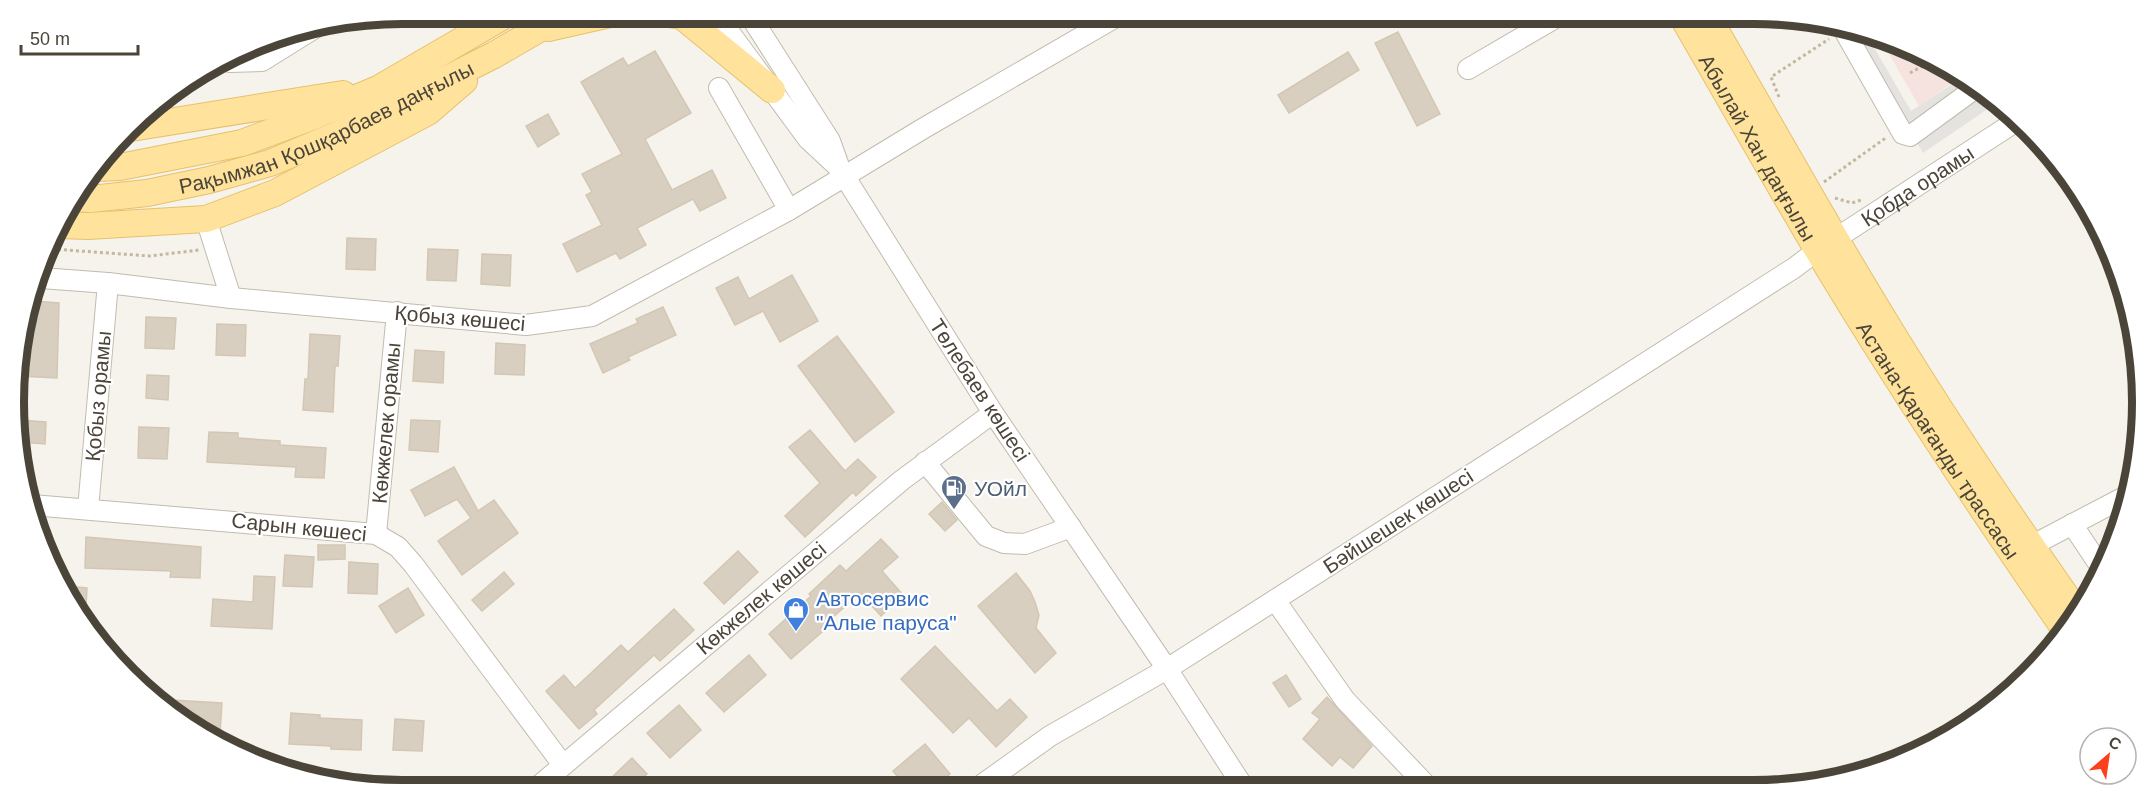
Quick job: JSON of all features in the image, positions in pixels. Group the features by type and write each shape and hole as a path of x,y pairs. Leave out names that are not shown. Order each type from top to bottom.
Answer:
{"main road":[{"name":"Рақымжан Қошқарбаев даңғылы","path":"106,168 120,167 242,143 378,89 490,24"},
{"name":"Рақымжан Қошқарбаев даңғылы","path":"84,199 147,193 209,180 270,163 332,137 494,55 547,24"},
{"path":"533,32 567,24"},
{"path":"692,24 772,90"},
{"name":"Абылай Хан даңғылы","path":"1687,24 1826,244"},
{"name":"Абылай Хан даңғылы","path":"1711,24 1826,244"},
{"path":"68,225 206,219 275,193 428,112 494,55"},
{"path":"144,126 187,120 208,114 378,89"},
{"name":"Астана-Қарағанды трассасы","path":"1826,244 1913,367 2072,605"},
{"name":"Астана-Қарағанды трассасы","path":"1826,244 1995,528 2060,623"}],"street":[{"name":"Төлебаев көшесі","path":"723,24 808,139 842,172"},
{"name":"Төлебаев көшесі","path":"755,24 830,141 842,172 993,413 1167,669 1238,780"},
{"name":"Қобыз көшесі","path":"44,279 108,283 231,298 526,325 592,316 789,210 842,172 1102,24"},
{"path":"1468,69 1545,24"},
{"path":"1847,36 1903,134 1910,136 1970,92"},
{"path":"238,62 262,61 298,39"},
{"path":"719,88 789,210"},
{"name":"Қобда орамы","path":"1826,244 2010,125"},
{"path":"206,219 231,298"},
{"name":"Бәйшешек көшесі","path":"989,780 1050,736 1167,669 1784,274 1826,244"},
{"name":"Қобыз орамы","path":"88,509 108,283"},
{"name":"Көкжелек орамы","path":"376,534 397,312"},
{"name":"Көкжелек көшесі","path":"546,780 926,462 993,413"},
{"path":"926,462 986,536 1004,543 1025,544 1071,527"},
{"path":"2031,546 2119,500"},
{"name":"Сарын көшесі","path":"39,505 376,534 398,547 413,564 563,765"},
{"path":"2072,524 2097,561"},
{"path":"1275,600 1345,700 1421,780"}],"path":[{"path":"1784,106 1771,77 1834,33"},
{"path":"1910,73 1925,65"},
{"path":"1820,184 1899,129"},
{"path":"1830,197 1852,202 1862,200"},
{"path":"56,249 150,256 200,250 214,244"}],"shaded area":[{"path":"1856,38 1871,43 1911,111 1955,82 1990,107 1923,153"},
{"path":"1885,48 1921,63 1954,82 1919,106"}],"building":[{"path":"1398,32 1440,114 1417,126 1375,43"},
{"path":"655,51 691,113 645,139 672,190 712,170 726,198 700,211 693,199 637,228 646,245 620,259 616,253 577,272 563,244 602,225 586,195 592,192 582,174 622,154 581,82 623,58 628,66"},
{"path":"1348,52 1359,70 1289,113 1278,95"},
{"path":"548,114 559,134 538,147 526,126"},
{"path":"347,238 376,239 375,270 346,269"},
{"path":"428,249 458,250 456,281 427,280"},
{"path":"482,254 511,255 510,286 481,284"},
{"path":"792,275 818,321 780,342 763,311 735,325 716,288 738,277 749,299"},
{"path":"38,301 59,303 57,378 25,376 28,344"},
{"path":"663,307 676,335 628,357 630,360 603,373 590,344 638,323 636,319"},
{"path":"146,317 176,318 174,349 145,348"},
{"path":"217,324 246,325 245,356 216,355"},
{"path":"310,334 340,336 338,366 335,366 333,412 303,410 305,379 308,379"},
{"path":"837,336 894,412 855,442 798,366"},
{"path":"496,343 525,345 524,375 495,374"},
{"path":"415,350 444,352 443,383 413,381"},
{"path":"147,375 169,376 168,400 146,398"},
{"path":"25,420 46,422 45,444 26,443"},
{"path":"411,420 440,421 438,452 409,450"},
{"path":"139,427 169,428 167,459 138,458"},
{"path":"810,430 845,471 858,459 876,477 856,496 853,492 805,537 785,516 820,483 789,447"},
{"path":"209,432 238,433 238,438 280,441 280,445 326,448 324,478 295,477 296,467 207,462"},
{"path":"454,467 478,511 494,500 518,533 462,575 438,541 471,518 457,499 425,516 411,490"},
{"path":"942,502 957,520 945,531 929,514"},
{"path":"86,537 201,547 200,578 170,577 171,571 85,568"},
{"path":"881,539 898,557 882,571 903,595 881,616 860,593 821,628 823,631 791,659 769,634 811,596 809,594 840,565 846,571"},
{"path":"318,545 345,545 345,559 318,560"},
{"path":"738,551 758,572 724,604 704,583"},
{"path":"285,555 314,557 312,587 283,586"},
{"path":"349,562 378,564 377,594 348,593"},
{"path":"504,572 514,584 482,611 472,600"},
{"path":"1016,573 1030,591 1035,602 1039,615 1036,628 1056,653 1035,673 978,606"},
{"path":"254,576 275,577 272,629 211,626 213,599 253,602"},
{"path":"73,587 87,588 86,609"},
{"path":"408,588 424,615 396,633 379,606"},
{"path":"674,609 694,630 660,661 654,655 594,710 597,714 579,729 546,691 564,675 575,688 621,645 628,652"},
{"path":"935,646 997,711 1010,699 1027,717 996,747 969,718 953,733 901,679"},
{"path":"749,655 766,675 724,712 706,693"},
{"path":"1286,675 1301,699 1289,707 1273,683"},
{"path":"1327,697 1372,746 1353,768 1340,757 1332,766 1303,739 1320,719 1312,713"},
{"path":"169,700 222,703 220,733"},
{"path":"679,705 701,730 670,758 647,733"},
{"path":"291,713 320,715 320,718 362,720 361,750 289,744"},
{"path":"395,719 424,721 422,751 393,750"},
{"path":"925,744 950,774 943,780 900,780 893,771"},
{"path":"632,758 647,774 641,780 609,780"}],"place":[{"name":"УОйл","path":"954,511"},
{"name":"Автосервис \"Алые паруса\"","path":"796,633"}]}
